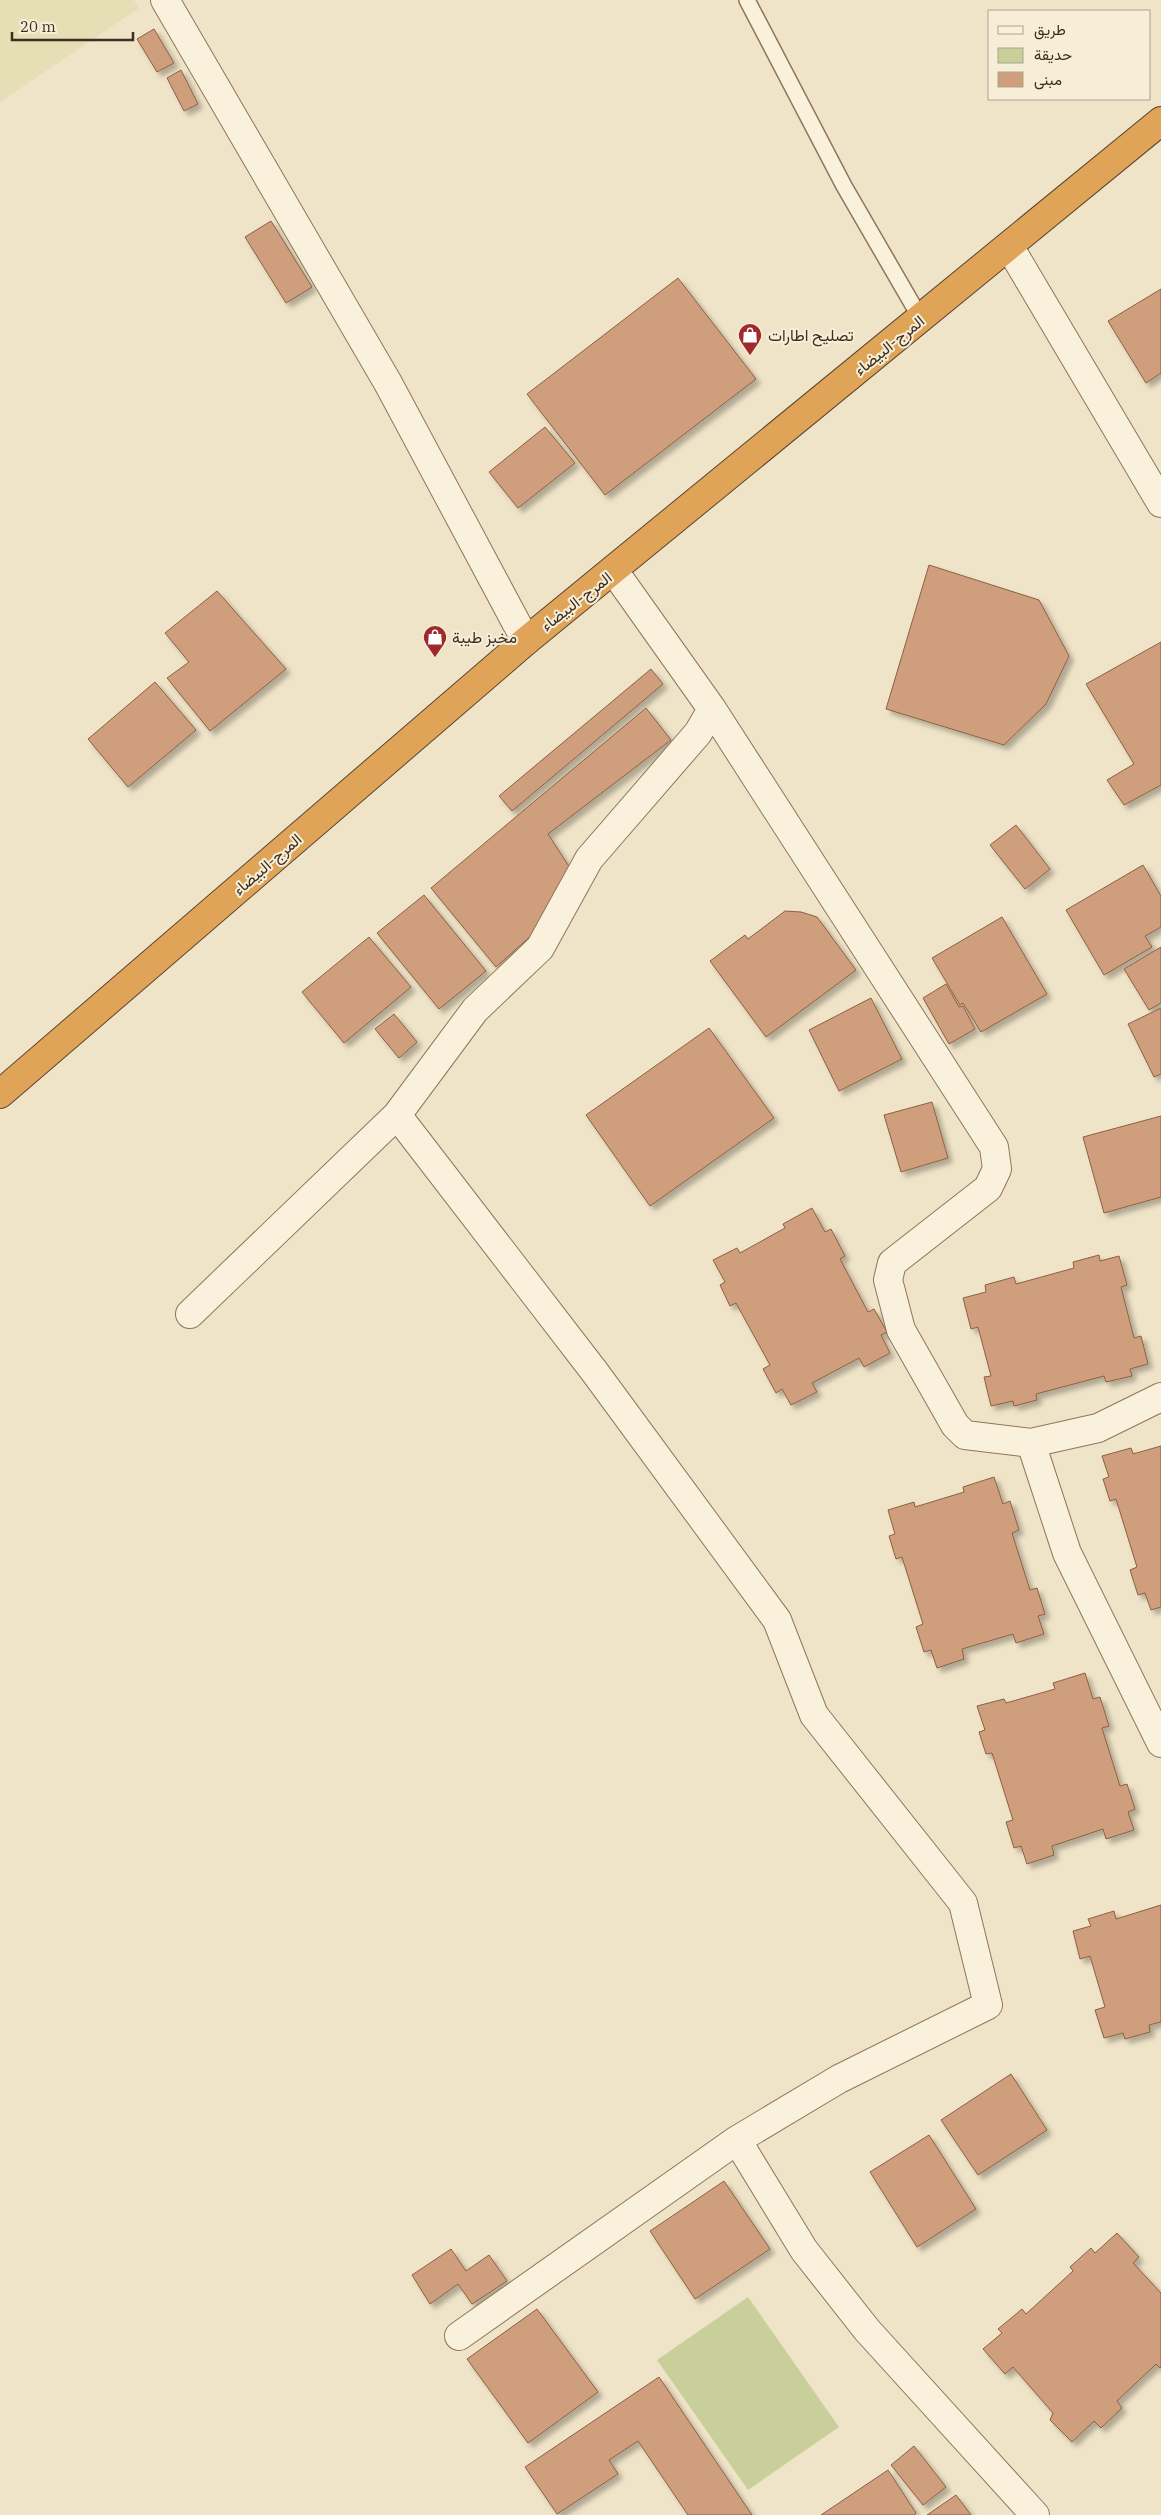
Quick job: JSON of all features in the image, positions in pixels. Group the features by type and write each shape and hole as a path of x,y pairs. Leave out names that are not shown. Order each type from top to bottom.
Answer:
{"highway":[{"name":"المرج-البيضاء","path":"0,1094 526,641 614,571 1161,121"}],"street":[{"path":"165,0 388,382 526,641"},
{"path":"1009,246 1161,503"},
{"path":"614,571 712,709 994,1147 997,1169 988,1188 892,1263 888,1280 901,1330 955,1425 965,1435 1031,1443 1098,1428 1161,1397"},
{"path":"190,1314 397,1115 475,1010 540,948 589,859 698,733 712,709"},
{"path":"397,1115 594,1371 777,1620 814,1714 963,1903 988,2005 838,2079 737,2140 459,2336"},
{"path":"1031,1443 1067,1553 1161,1743"},
{"path":"737,2140 804,2250 867,2330 1035,2515"}],"lane":[{"path":"747,0 844,186 921,318"}],"shaded area":[{"path":"0,0 134,0 139,8 0,102"}],"green space":[{"path":"748,2297 839,2427 748,2490 657,2360"}],"building":[{"path":"154,29 174,63 157,72 137,39"},
{"path":"181,70 198,104 184,111 167,78"},
{"path":"271,221 312,287 286,303 245,237"},
{"path":"678,278 756,379 605,495 527,394"},
{"path":"1161,289 1161,373 1146,383 1108,321"},
{"path":"545,427 575,463 518,508 489,472"},
{"path":"929,565 1039,600 1069,656 1046,704 1004,745 886,709"},
{"path":"217,591 286,669 210,731 167,678 189,662 165,633"},
{"path":"1161,642 1161,785 1124,805 1107,780 1134,764 1086,684"},
{"path":"651,669 663,684 512,811 499,796"},
{"path":"155,682 196,730 128,787 88,739"},
{"path":"646,708 671,740 548,834 572,871 542,926 496,967 431,888"},
{"path":"1016,825 1050,869 1025,889 990,845"},
{"path":"1143,865 1161,896 1161,927 1145,936 1152,947 1104,975 1066,910"},
{"path":"424,895 486,971 439,1009 377,933"},
{"path":"785,911 801,912 817,917 856,970 766,1037 710,961 745,935 748,939"},
{"path":"1002,917 1047,994 981,1032 963,1003 960,1005 932,958"},
{"path":"369,937 411,987 344,1043 302,992"},
{"path":"1161,947 1161,1003 1149,1010 1124,969"},
{"path":"946,984 959,1007 963,1006 975,1029 949,1044 923,998"},
{"path":"871,998 902,1059 839,1091 809,1030"},
{"path":"1161,1008 1161,1074 1154,1077 1128,1024"},
{"path":"394,1014 417,1042 399,1058 375,1029"},
{"path":"709,1028 774,1118 650,1206 586,1115"},
{"path":"932,1102 948,1158 901,1172 884,1115"},
{"path":"1161,1116 1161,1197 1104,1213 1083,1137"},
{"path":"812,1208 825,1232 831,1229 845,1256 840,1259 868,1312 874,1309 887,1332 881,1335 890,1353 864,1367 859,1358 812,1383 817,1392 791,1405 782,1389 776,1393 763,1369 770,1365 736,1303 730,1306 720,1285 725,1282 713,1260 737,1248 740,1253 785,1228 783,1224"},
{"path":"1099,1255 1100,1261 1119,1256 1127,1285 1121,1287 1134,1338 1141,1336 1148,1364 1130,1369 1132,1376 1106,1382 1104,1376 1036,1394 1037,1400 1014,1406 1013,1401 991,1406 984,1377 991,1376 978,1327 971,1329 963,1298 986,1292 985,1285 1014,1277 1016,1284 1074,1268 1073,1262"},
{"path":"1161,1446 1161,1607 1151,1610 1145,1593 1138,1595 1130,1570 1137,1567 1116,1499 1110,1501 1103,1479 1109,1477 1102,1456 1131,1448 1133,1454"},
{"path":"994,1477 1003,1504 1010,1501 1019,1530 1012,1533 1030,1590 1037,1588 1045,1614 1038,1616 1044,1634 1016,1643 1013,1634 962,1649 964,1659 937,1668 931,1650 924,1652 916,1627 923,1624 902,1557 896,1559 889,1536 895,1534 888,1510 914,1502 915,1507 964,1492 963,1487"},
{"path":"1085,1673 1093,1699 1100,1697 1109,1726 1102,1728 1120,1786 1127,1784 1135,1809 1128,1812 1134,1830 1106,1839 1103,1829 1052,1846 1054,1855 1027,1864 1021,1846 1014,1848 1006,1822 1013,1820 992,1753 986,1754 979,1732 985,1730 977,1706 1004,1699 1006,1703 1055,1689 1053,1683"},
{"path":"1161,1905 1161,2022 1149,2025 1150,2032 1125,2039 1123,2033 1104,2038 1095,2010 1105,2007 1090,1956 1080,1959 1073,1931 1091,1926 1088,1919 1114,1911 1116,1919"},
{"path":"1011,2074 1047,2130 978,2175 941,2120"},
{"path":"929,2135 976,2209 917,2247 870,2172"},
{"path":"724,2181 770,2249 695,2299 650,2231"},
{"path":"1117,2233 1139,2257 1133,2263 1161,2293 1161,2367 1156,2364 1117,2401 1122,2408 1101,2428 1094,2421 1072,2442 1050,2420 1053,2413 1013,2367 1005,2374 983,2349 1002,2333 998,2329 1022,2309 1026,2314 1073,2271 1070,2267 1091,2248 1095,2253"},
{"path":"451,2249 466,2271 489,2255 507,2281 472,2304 458,2284 430,2304 412,2275"},
{"path":"537,2309 598,2392 528,2443 467,2359"},
{"path":"659,2377 752,2515 688,2515 638,2441 609,2460 618,2474 557,2514 525,2467"},
{"path":"914,2446 946,2487 923,2505 891,2465"},
{"path":"888,2470 916,2513 914,2515 821,2515"},
{"path":"956,2495 971,2515 927,2515"}],"place":[{"name":"تصليح اطارات","path":"750,356"},
{"name":"مخبز طيبة","path":"435,658"}]}
